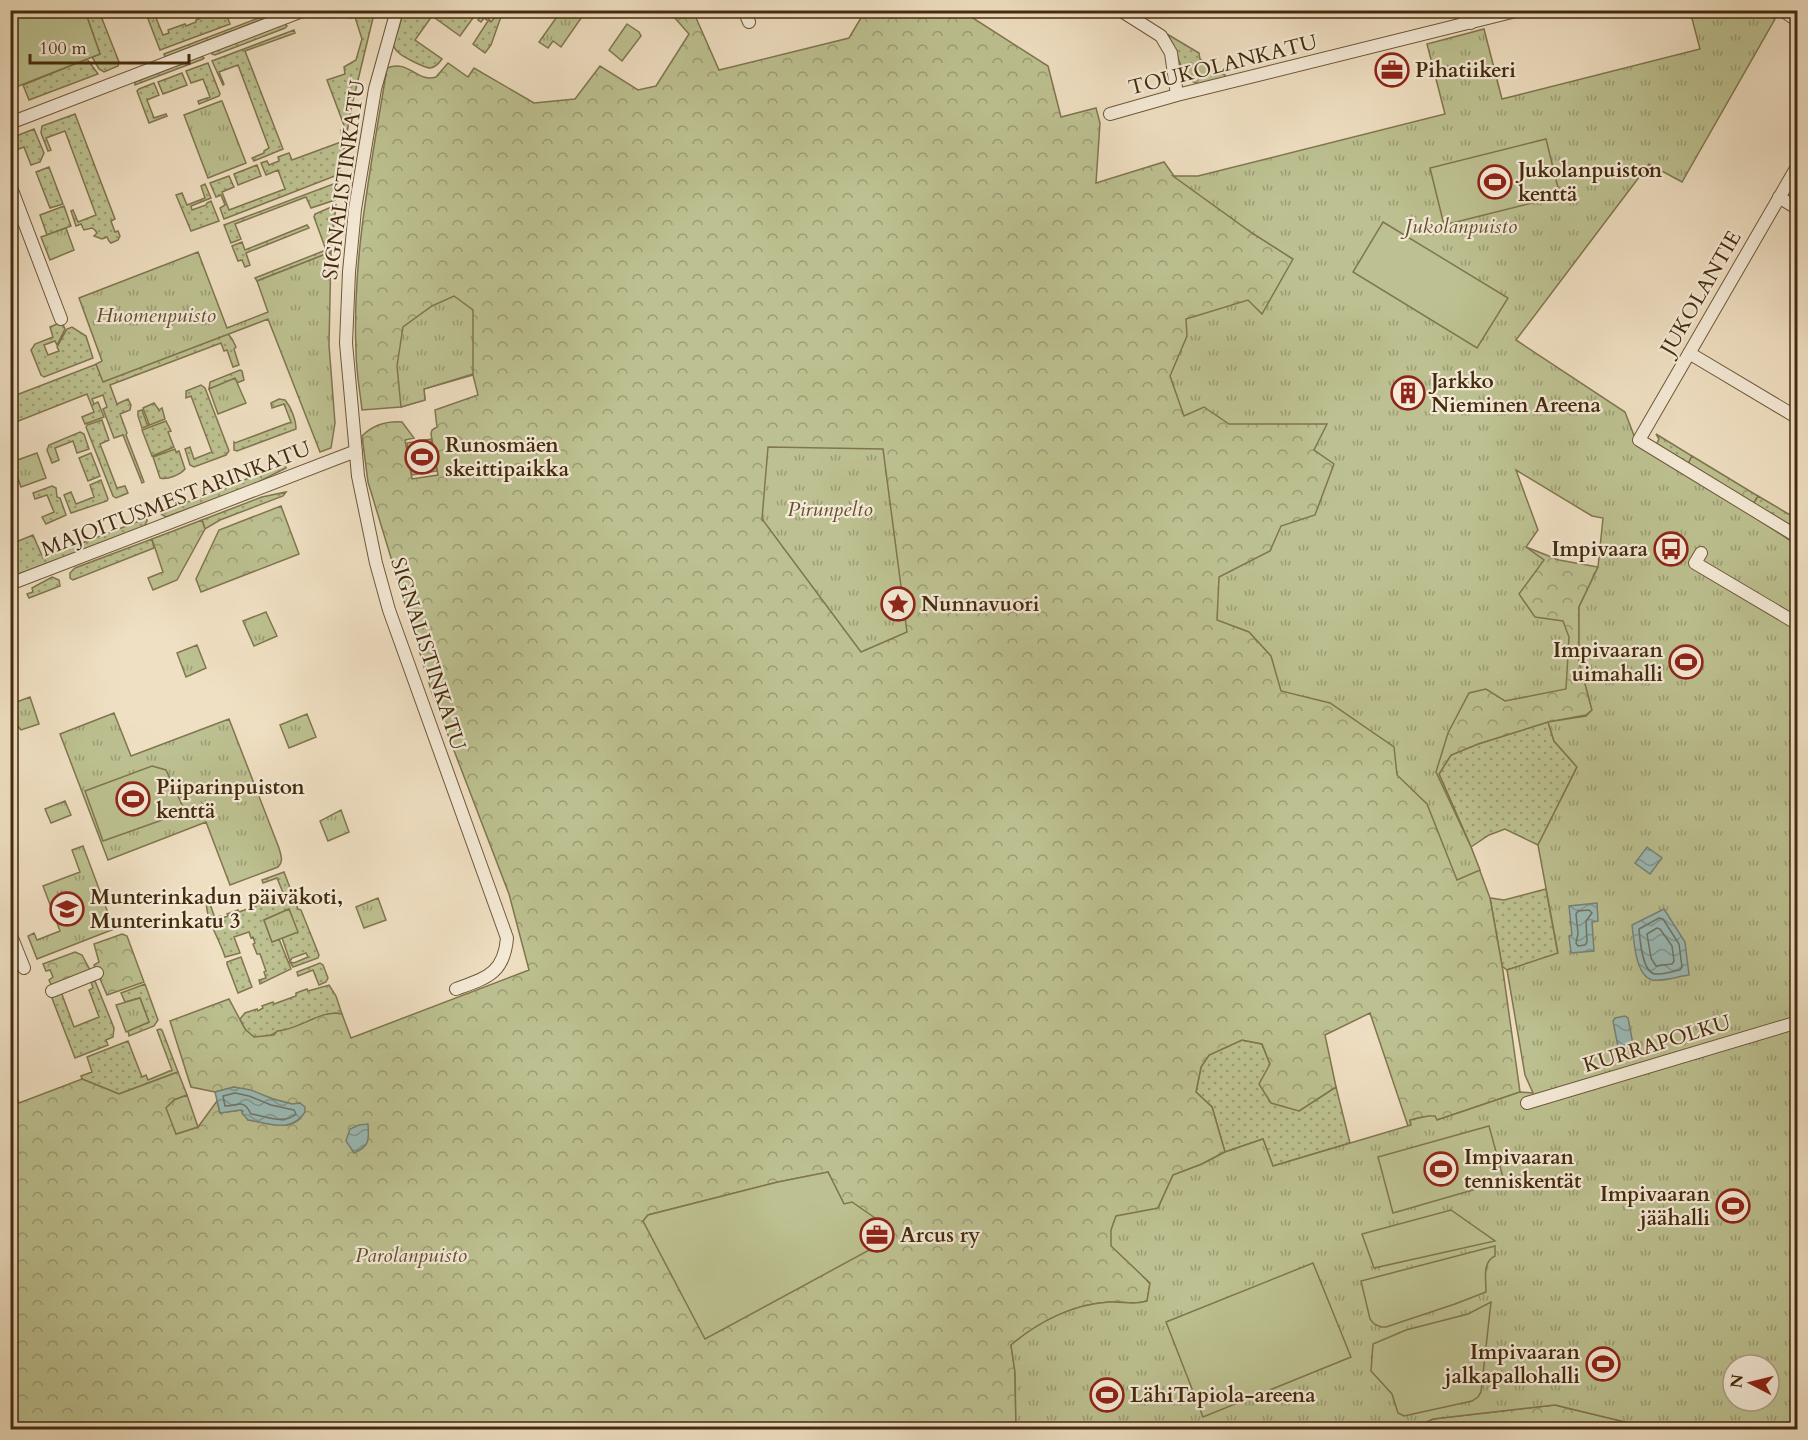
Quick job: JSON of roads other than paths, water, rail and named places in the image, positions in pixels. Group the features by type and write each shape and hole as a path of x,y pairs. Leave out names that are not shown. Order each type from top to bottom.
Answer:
{"street":[{"path":"10,123 305,10"},
{"name":"SIGNALISTINKATU","path":"397,10 375,89 355,209 346,343 363,503 389,610 507,938 502,962 494,972 484,979 456,989"},
{"path":"1120,10 1161,36 1171,53 1177,95"},
{"path":"1460,10 1471,23"},
{"name":"TOUKOLANKATU","path":"1110,114 1177,95 1520,10"},
{"path":"1782,10 1797,21"},
{"name":"JUKOLANTIE","path":"1797,165 1639,440 1797,537"},
{"path":"10,185 61,319"},
{"path":"1779,197 1797,208"},
{"path":"1689,353 1797,418"},
{"name":"MAJOITUSMESTARINKATU","path":"10,584 356,451"},
{"path":"1701,553 1695,564 1797,624"},
{"path":"10,933 24,968"},
{"path":"52,991 97,973"},
{"name":"KURRAPOLKU","path":"1527,1103 1797,1022"}],"water":[{"path":"1647,847 1662,858 1650,874 1635,863"},
{"path":"1597,903 1598,921 1592,922 1594,951 1571,953 1569,906"},
{"path":"1664,909 1685,942 1689,975 1652,980 1646,977 1639,964 1632,925"},
{"path":"1625,1016 1628,1018 1633,1044 1631,1047 1621,1049 1618,1047 1613,1021 1615,1018"},
{"path":"234,1087 251,1090 292,1104 300,1103 305,1107 305,1112 299,1119 286,1125 272,1125 248,1120 241,1110 220,1113 215,1092"},
{"path":"368,1124 366,1145 354,1153 346,1141 350,1129"}],"place":[{"name":"Pihatiikeri","path":"1392,70"},
{"name":"Jukolanpuiston kenttä","path":"1495,182"},
{"name":"Jarkko Nieminen Areena","path":"1408,393"},
{"name":"Runosmäen skeittipaikka","path":"422,457"},
{"name":"Impivaara","path":"1671,549"},
{"name":"Nunnavuori","path":"898,604"},
{"name":"Impivaaran uimahalli","path":"1686,662"},
{"name":"Piiparinpuiston kenttä","path":"133,799"},
{"name":"Munterinkadun päiväkoti, Munterinkatu 3","path":"67,909"},
{"name":"Impivaaran tenniskentät","path":"1441,1169"},
{"name":"Impivaaran jäähalli","path":"1733,1206"},
{"name":"Arcus ry","path":"877,1235"},
{"name":"Impivaaran jalkapallohalli","path":"1603,1364"},
{"name":"LähiTapiola-areena","path":"1107,1395"}],"park label":[{"name":"Jukolanpuisto","path":"1461,226"},
{"name":"Huomenpuisto","path":"156,315"},
{"name":"Pirunpelto","path":"830,509"},
{"name":"Parolanpuisto","path":"411,1255"}]}
